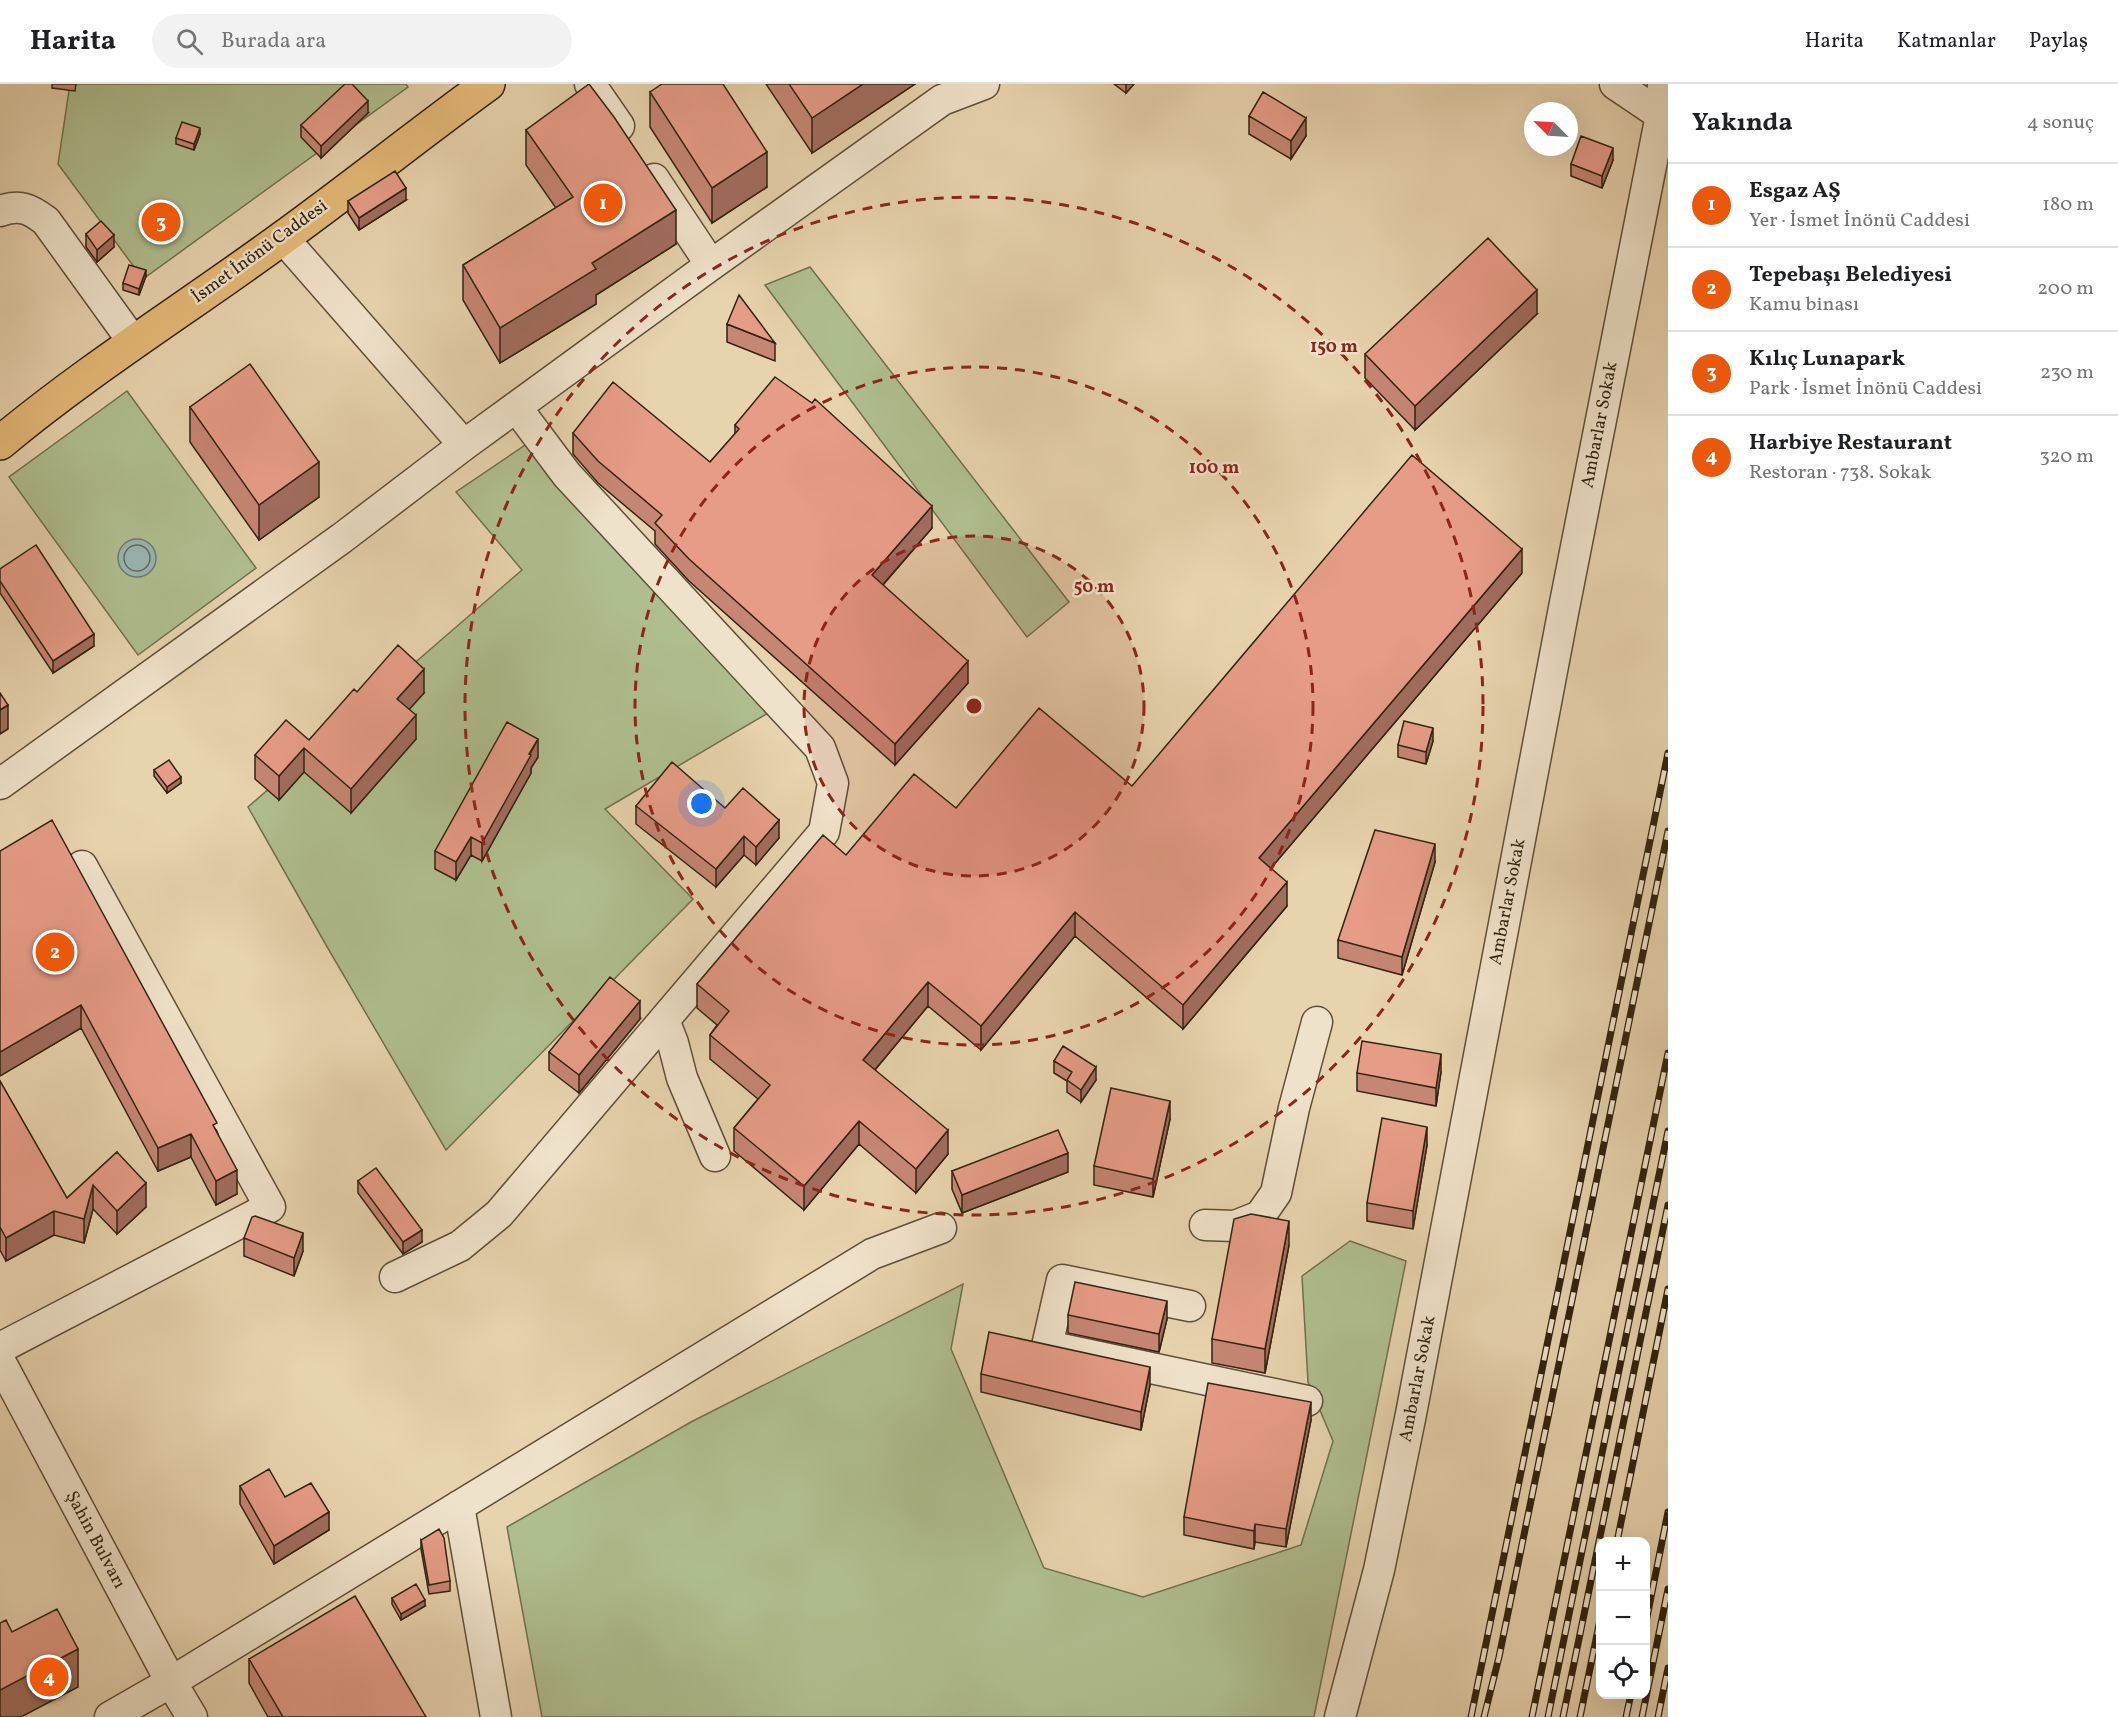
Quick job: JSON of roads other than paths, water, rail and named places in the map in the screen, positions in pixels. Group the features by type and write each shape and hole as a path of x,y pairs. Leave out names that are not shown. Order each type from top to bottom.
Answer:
{"main road":[{"name":"İsmet İnönü Caddesi","path":"30,418 283,237 488,84"},
{"path":"0,430 30,418"},
{"path":"0,443 30,418"}],"street":[{"path":"590,84 711,264"},
{"path":"0,784 342,538 464,445 711,264 942,100 984,84"},
{"path":"1615,84 1665,108"},
{"name":"Ambarlar Sokak","path":"1340,1717 1379,1570 1411,1414 1563,613 1665,108 1663,84"},
{"path":"0,211 11,207 30,209 46,221 134,343"},
{"path":"283,237 464,445"},
{"path":"395,1277 460,1246 499,1214 824,832 833,783 820,748 567,475 516,407"},
{"path":"1,1363 270,1207 82,866"},
{"path":"664,1020 682,1078 715,1156"},
{"path":"1205,1225 1235,1226 1260,1216 1276,1193 1294,1108 1317,1022"},
{"path":"110,1717 872,1254 941,1228"},
{"path":"1190,1306 1062,1280 1047,1346 1307,1401"},
{"name":"Şahin Bulvarı","path":"1,1363 171,1682 192,1717"},
{"path":"459,1506 496,1717"}],"water":[{"path":"137,539 151,544 156,558 151,572 137,577 123,572 118,558 123,544"}],"railway":[{"path":"1471,1717 1668,753"},
{"path":"1484,1717 1499,1657 1668,831"},
{"path":"1532,1717 1668,1053"},
{"path":"1548,1717 1668,1131"},
{"path":"1563,1717 1668,1205"},
{"path":"1618,1537 1668,1289"},
{"path":"1650,1602 1668,1512"},
{"path":"1642,1717 1668,1589"},
{"path":"1580,1717 1596,1639"},
{"path":"1658,1717 1668,1668"},
{"path":"1626,1717 1630,1699"}],"place":[{"name":"Esgaz AŞ","path":"603,203"},
{"name":"Kılıç Lunapark","path":"161,222"},
{"name":"Tepebaşı Belediyesi","path":"55,952"},
{"name":"Harbiye Restaurant","path":"49,1677"}]}
